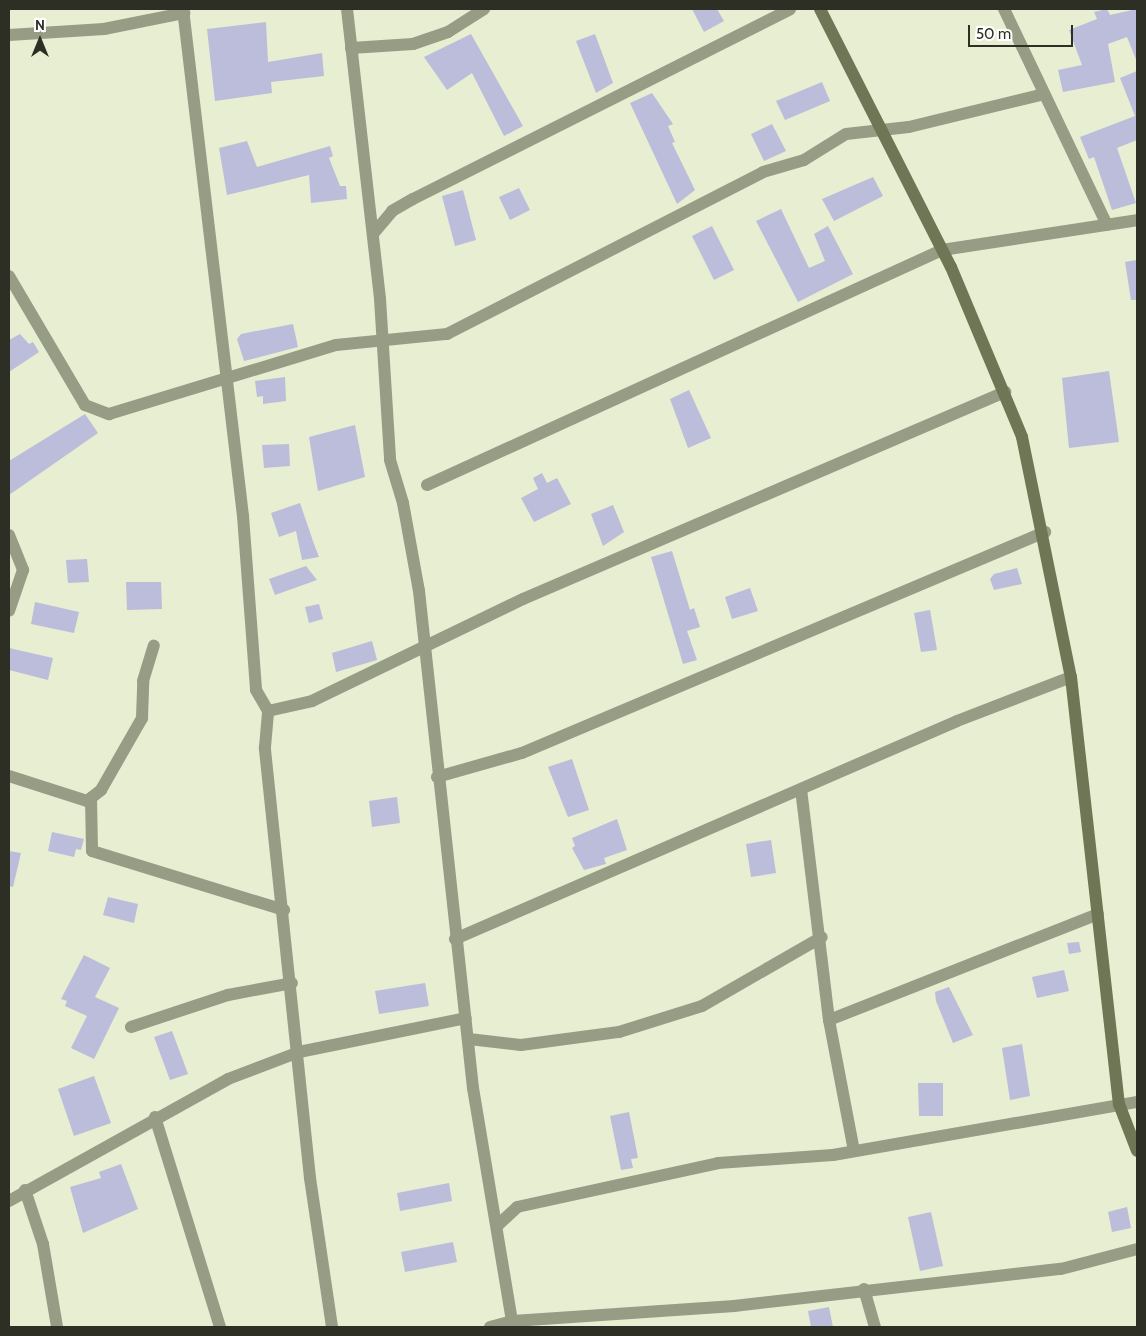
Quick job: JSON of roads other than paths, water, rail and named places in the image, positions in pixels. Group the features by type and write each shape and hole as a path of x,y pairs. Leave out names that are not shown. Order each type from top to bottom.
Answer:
{"street":[{"path":"347,9 373,234 390,460 411,539 426,646 436,777 455,939 468,1039 513,1324"},
{"path":"351,48 413,44 448,32 484,9"},
{"path":"373,234 392,211 413,199 790,9"},
{"path":"820,9 879,129 942,250 1022,437 1045,532 1071,677 1119,1104 1137,1151"},
{"path":"1004,9 1107,225"},
{"path":"9,35 104,29 184,11 227,378 256,690 268,711 265,747 292,983 310,1178 332,1327"},
{"path":"9,276 85,405 110,414 336,345 382,338 426,338 472,324 763,172 795,165 846,134 909,127 1044,94"},
{"path":"428,485 942,250 1137,220"},
{"path":"268,711 312,701 426,646 773,488 1004,392"},
{"path":"436,777 522,753 1045,532"},
{"path":"9,535 23,570 9,611"},
{"path":"9,776 87,801 91,798 109,778 142,718 143,681 154,646"},
{"path":"455,939 801,789 1071,677"},
{"path":"801,789 822,937 829,1020 854,1151"},
{"path":"91,798 92,851 284,910"},
{"path":"829,1020 1098,914"},
{"path":"468,1039 521,1045 619,1032 702,1006 822,937"},
{"path":"131,1027 228,995 292,983"},
{"path":"9,1201 25,1190 155,1117 228,1079 299,1052 466,1018"},
{"path":"498,1225 517,1207 728,1162 854,1151 1137,1102"},
{"path":"155,1117 220,1327"},
{"path":"25,1190 43,1244 57,1327"},
{"path":"492,1197 517,1207"},
{"path":"490,1327 602,1318 1061,1268 1137,1249"},
{"path":"864,1289 875,1327"}]}
